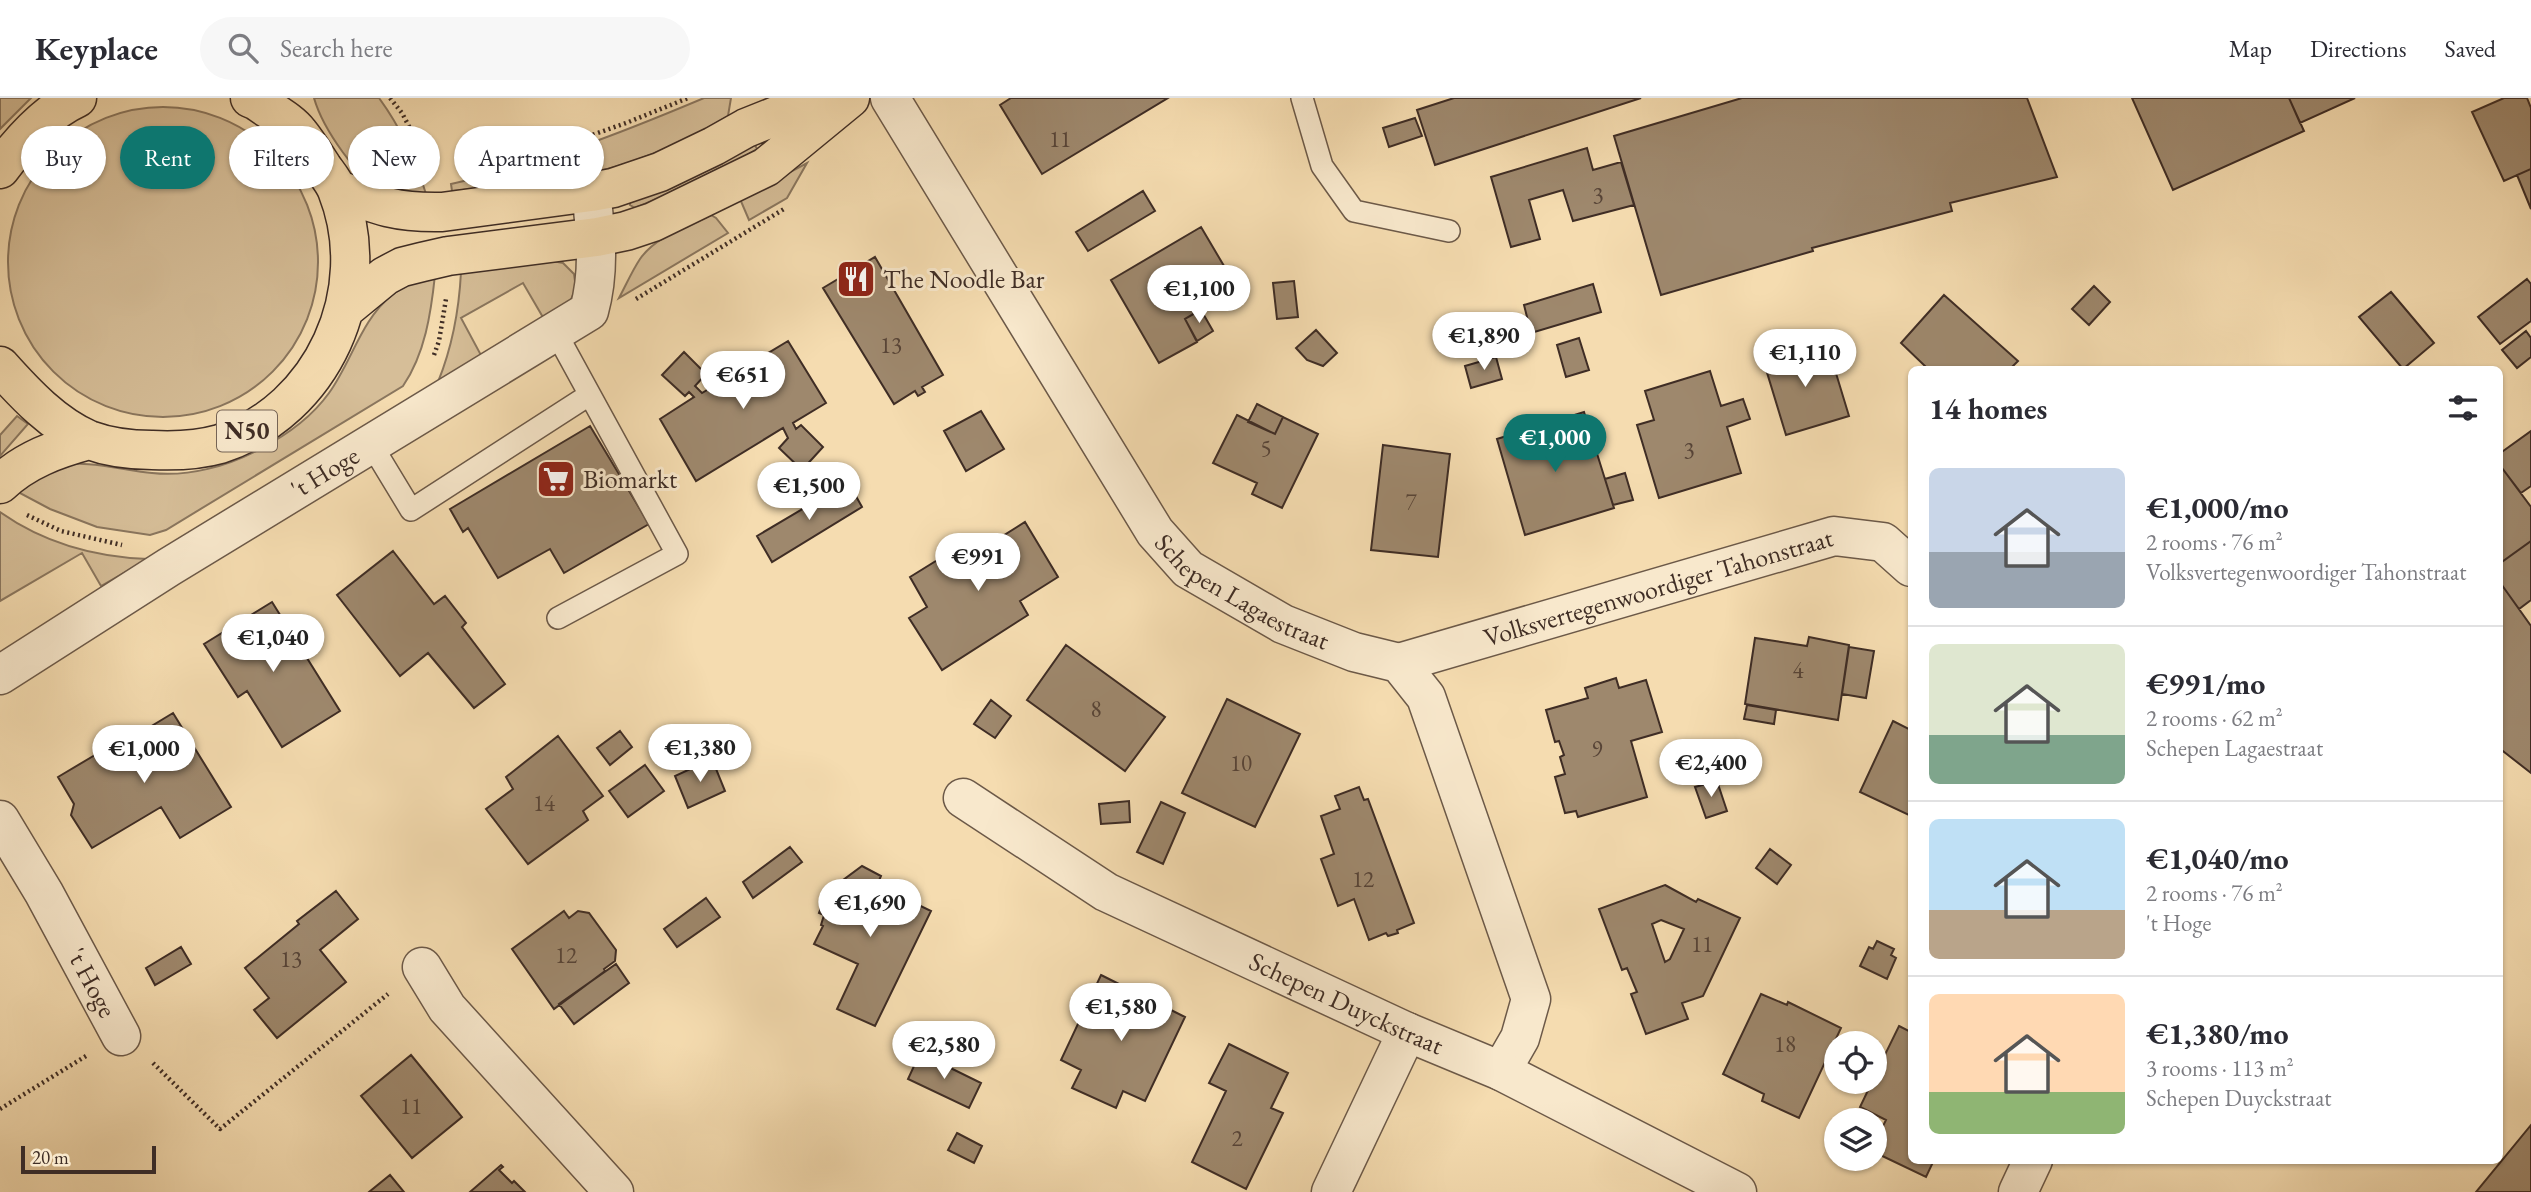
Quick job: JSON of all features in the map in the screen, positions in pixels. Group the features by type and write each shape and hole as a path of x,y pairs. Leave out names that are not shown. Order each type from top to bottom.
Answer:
{"main road":[{"path":"0,169 16,148 62,105 77,98"},
{"name":"N50","path":"0,366 20,389 53,418 89,440 132,450 173,451 219,444 262,424 310,381 332,345 346,308 350,265 348,232 337,189 298,131 250,98"},
{"path":"337,189 371,204 396,211 442,212 613,188 660,172 746,128 821,98"},
{"name":"N50","path":"346,308 385,276 422,261 597,237 653,222 766,167 850,98"},
{"name":"N50","path":"11,498 29,462 58,448 89,440"}],"street":[{"name":"Schepen Lagaestraat","path":"890,98 1155,532 1188,569 1283,624 1354,652 1399,663"},
{"name":"'t Hoge","path":"0,676 181,560 589,311 596,285 597,237 591,192"},
{"name":"Volksvertegenwoordiger Tahonstraat","path":"1399,663 1834,536 1884,542 1908,564"},
{"path":"1399,663 1426,697 1531,999 1520,1038 1501,1071"},
{"name":"Schepen Duyckstraat","path":"963,798 1106,892 1407,1032 1501,1071 1737,1192"},
{"name":"'t Hoge","path":"0,820 44,893 121,1036"},
{"path":"422,967 447,1008 614,1192"},
{"path":"1331,1192 1407,1032"},
{"path":"2018,1192 2031,1164"}],"lane":[{"path":"1302,98 1322,166 1354,211 1450,231"},
{"path":"555,331 677,554 558,618"},
{"path":"372,444 411,510 589,395"}],"path":[{"path":"604,131 688,98"},
{"path":"11,498 61,531 93,540 133,546"},
{"path":"0,1109 121,1036 141,1051 220,1129 422,967"}],"shaded area":[{"path":"0,98 31,98 0,129"},
{"path":"314,98 379,98 397,126 348,126 348,158 334,139 334,126 327,126"},
{"path":"704,98 731,98 728,116 677,144 604,170 604,138"},
{"path":"148,107 178,107 208,113 238,126 229,126 229,189 300,189 312,217 318,247 318,277 312,307 300,335 283,361 262,382 236,399 208,411 178,417 148,417 118,411 90,399 64,382 43,361 26,335 14,307 8,277 8,247 14,217 26,189 106,189 106,126 88,126 118,113"},
{"path":"755,145 757,149 709,178 635,208 630,205 630,200"},
{"path":"807,163 787,198 749,220 740,199"},
{"path":"454,183 454,189 471,189 452,191 451,184"},
{"path":"383,189 424,189 426,194 401,193"},
{"path":"711,215 728,233 619,298 637,264 654,244"},
{"path":"547,260 563,263 574,274 576,288 570,302 544,319 523,283 461,318 482,357 438,382 454,328 461,272"},
{"path":"435,275 422,347 403,386 166,530 150,535 97,527 50,509 16,491 47,471 67,465 91,464 166,474 194,472 222,465 260,449 298,425 322,402 381,305 402,288"},
{"path":"17,416 28,424 0,456 0,435"},
{"path":"0,512 52,540 109,555 148,559 101,586 82,553 0,601"}],"building":[{"path":"1011,98 1168,98 1042,174 1000,105"},
{"path":"1454,98 1641,98 1435,165 1417,110"},
{"path":"1742,98 2027,98 2057,177 1950,203 1952,211 1812,248 1813,251 1661,295 1614,136"},
{"path":"2132,98 2289,98 2304,131 2173,190"},
{"path":"2289,98 2355,98 2300,123"},
{"path":"2504,98 2527,98 2531,108 2531,169 2504,181 2472,112"},
{"path":"1415,118 1422,136 1389,147 1383,128"},
{"path":"1587,148 1593,170 1621,162 1634,205 1573,221 1563,190 1529,200 1540,239 1511,247 1491,177"},
{"path":"2531,169 2531,209 2517,175"},
{"path":"1143,191 1155,211 1088,251 1076,232"},
{"path":"1201,227 1237,288 1185,319 1197,342 1159,363 1111,280"},
{"path":"875,257 943,375 922,387 925,392 918,396 915,391 894,404 823,288"},
{"path":"2527,279 2531,284 2531,321 2500,344 2478,317"},
{"path":"1294,281 1298,317 1277,319 1273,283"},
{"path":"1593,284 1601,312 1531,333 1524,305"},
{"path":"2094,286 2110,302 2089,325 2072,309"},
{"path":"2391,292 2434,343 2407,366 2400,366 2359,317"},
{"path":"1944,295 2018,361 2013,366 1925,366 1901,343"},
{"path":"1201,310 1213,331 1197,341 1185,319"},
{"path":"1316,330 1337,353 1323,366 1307,360 1296,348"},
{"path":"2526,331 2531,338 2531,357 2517,368 2502,350"},
{"path":"1579,338 1589,370 1566,377 1557,345"},
{"path":"788,341 826,403 793,423 796,429 801,425 823,447 802,470 779,448 788,438 783,428 696,481 660,419 694,397 689,392 685,396 662,375 684,352 706,374 695,386 702,393"},
{"path":"1787,345 1792,358 1828,347 1849,416 1786,435 1765,366 1770,365 1766,352"},
{"path":"1496,357 1502,379 1471,388 1465,366"},
{"path":"1710,371 1721,406 1743,399 1750,419 1727,427 1741,473 1659,498 1637,425 1654,420 1645,391"},
{"path":"1257,404 1283,417 1275,434 1248,422"},
{"path":"981,411 1004,449 966,471 944,431"},
{"path":"1584,412 1614,508 1525,535 1497,439"},
{"path":"1237,415 1275,434 1283,417 1318,434 1282,508 1252,494 1257,483 1213,463"},
{"path":"590,426 649,524 564,573 550,549 498,578 468,528 463,532 450,509"},
{"path":"2531,431 2531,486 2521,493 2503,469 2503,451"},
{"path":"1383,445 1450,454 1438,557 1371,550"},
{"path":"2503,469 2531,507 2531,541 2503,561"},
{"path":"1625,473 1633,500 1613,505 1605,479"},
{"path":"848,482 862,507 772,562 757,536"},
{"path":"1025,522 1058,577 1020,601 1028,615 942,670 909,618 927,607 910,577 978,535 985,547"},
{"path":"2531,541 2531,600 2519,609 2503,587 2503,561"},
{"path":"393,551 434,604 445,596 466,623 462,627 505,684 474,708 428,653 400,676 337,595"},
{"path":"2503,587 2531,626 2531,773 2503,751"},
{"path":"272,602 340,711 282,747 247,691 238,697 204,644"},
{"path":"1809,637 1849,645 1838,720 1745,704 1755,638 1807,646"},
{"path":"1066,645 1165,717 1125,771 1027,700"},
{"path":"1849,647 1874,651 1866,698 1842,694"},
{"path":"1616,678 1619,688 1646,680 1662,732 1631,741 1647,797 1578,817 1576,811 1565,813 1555,777 1565,774 1560,757 1564,755 1559,741 1555,742 1546,710 1588,698 1585,688"},
{"path":"1227,699 1300,734 1255,827 1182,793"},
{"path":"991,700 1011,716 995,738 974,724"},
{"path":"1747,705 1776,710 1774,724 1744,719"},
{"path":"173,713 231,807 180,838 161,807 92,848 71,815 74,804 58,777 95,755 100,762 129,745 127,741"},
{"path":"1893,721 1908,728 1908,815 1860,792"},
{"path":"620,731 632,747 610,765 597,748"},
{"path":"558,736 603,796 583,811 588,820 528,864 486,809 513,789 506,777"},
{"path":"712,759 725,791 688,808 675,776"},
{"path":"645,765 664,791 628,817 609,791"},
{"path":"1717,781 1727,811 1706,818 1695,787"},
{"path":"1359,787 1364,800 1368,799 1414,923 1397,930 1398,933 1388,936 1386,933 1369,940 1354,899 1338,906 1321,859 1334,854 1321,816 1340,809 1335,796"},
{"path":"1129,801 1130,822 1101,824 1099,804"},
{"path":"1161,802 1185,813 1163,864 1137,852"},
{"path":"790,847 802,862 753,898 743,882"},
{"path":"1770,849 1791,865 1777,884 1756,868"},
{"path":"862,866 881,876 877,885 931,911 875,1026 837,1009 858,964 814,944 823,926 824,915 819,913 827,892"},
{"path":"1665,885 1696,902 1698,899 1740,918 1703,996 1682,1003 1688,1019 1646,1034 1631,994 1637,992 1627,968 1622,970 1599,909","holes":["1661,920 1684,929 1670,959 1665,962 1652,924"]},
{"path":"336,891 358,919 320,950 346,982 277,1038 254,1010 269,998 245,968 299,924 297,921"},
{"path":"706,898 720,917 677,947 664,929"},
{"path":"564,911 569,918 578,911 589,913 616,950 615,961 554,1009 512,949"},
{"path":"1877,941 1894,949 1891,955 1896,958 1887,979 1860,966 1869,947 1873,949"},
{"path":"181,947 191,964 155,985 146,968"},
{"path":"616,964 629,983 574,1024 559,1004"},
{"path":"1101,975 1185,1017 1145,1101 1123,1091 1116,1108 1072,1088 1081,1070 1061,1060"},
{"path":"1761,994 1787,1005 1788,1002 1841,1028 1840,1031 1824,1031 1824,1064 1799,1118 1762,1101 1764,1094 1723,1074"},
{"path":"1899,1026 1908,1030 1908,1164 1932,1164 1926,1177 1887,1158 1887,1108 1860,1107 1866,1094 1887,1094 1887,1050"},
{"path":"1229,1044 1288,1073 1271,1108 1283,1113 1246,1189 1192,1162 1226,1091 1209,1083"},
{"path":"920,1053 981,1083 969,1108 908,1079"},
{"path":"411,1055 462,1117 412,1158 361,1096"},
{"path":"2531,1125 2531,1192 2476,1192 2499,1164 2503,1164 2503,1159"},
{"path":"957,1133 982,1146 974,1163 948,1150"},
{"path":"501,1165 503,1167 499,1170 525,1192 470,1192"},
{"path":"390,1175 404,1192 369,1192"}],"place":[{"name":"The Noodle Bar","path":"856,279"},
{"name":"Biomarkt","path":"556,479"}]}
